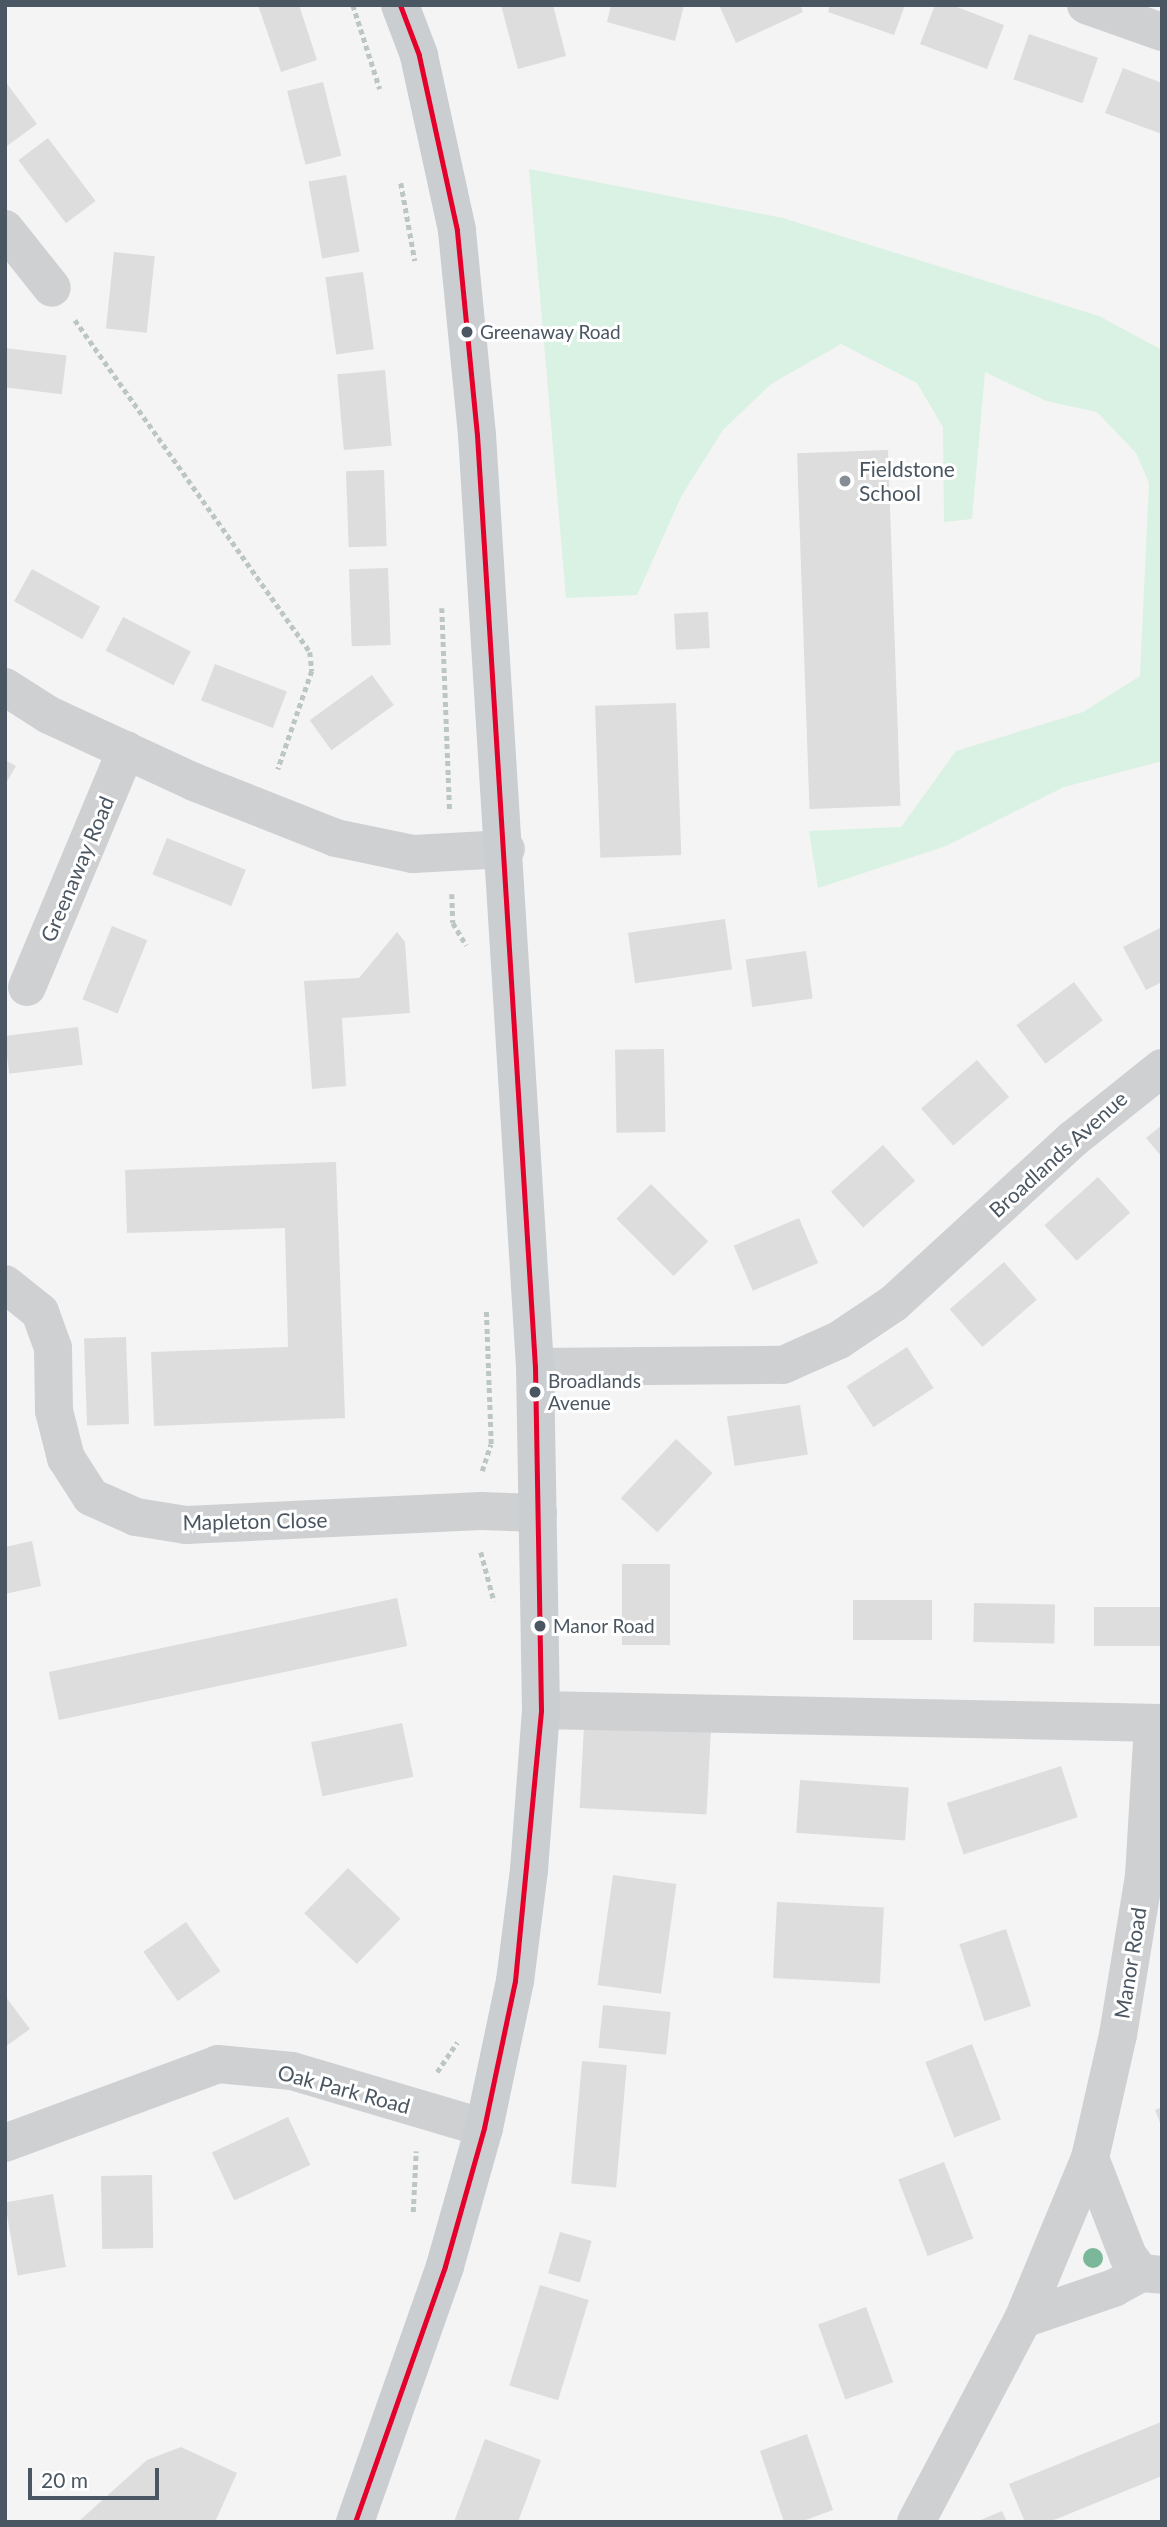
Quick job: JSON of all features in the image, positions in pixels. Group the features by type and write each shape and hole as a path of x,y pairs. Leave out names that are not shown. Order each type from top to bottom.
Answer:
{"main road":[{"path":"355,2522 445,2266 484,2129 517,1967 541,1710 535,1367 506,849 478,448 457,230 419,55 400,5"}],"street":[{"path":"1086,5 1162,32"},
{"path":"5,229 52,288"},
{"path":"5,688 49,715 126,750 336,838 414,854 506,849"},
{"name":"Greenaway Road","path":"27,987 126,750"},
{"name":"Broadlands Avenue","path":"535,1367 783,1365 839,1340 894,1303 1073,1139 1162,1068"},
{"name":"Mapleton Close","path":"5,1284 40,1312 53,1348 54,1410 66,1458 91,1497 136,1517 186,1525 481,1511 538,1513"},
{"name":"Manor Road","path":"541,1710 1157,1723 1144,1876 1118,2035 1090,2158 1023,2319 916,2522"},
{"name":"Oak Park Road","path":"5,2143 218,2064 292,2071 484,2129"},
{"path":"1090,2158 1128,2256 1151,2274"},
{"path":"1023,2319 1151,2274"}],"path":[{"path":"353,5 383,96"},
{"path":"399,173 417,275"},
{"path":"52,288 310,652 312,671 264,810"},
{"path":"442,600 453,923 468,949"},
{"path":"486,1300 491,1444 479,1479 482,1563 495,1611"},
{"path":"412,2216 412,2165 439,2064 463,2036"}],"green space":[{"path":"529,169 783,218 1099,316 1162,350 1162,761 1064,787 946,846 818,888 809,831 901,827 956,751 1083,712 1140,676 1149,483 1136,453 1097,412 1046,401 985,372 972,519 944,522 943,427 917,383 841,344 771,384 723,430 682,495 637,595 566,598"}],"building":[{"path":"258,5 299,5 317,60 281,72"},
{"path":"501,5 553,5 566,56 518,69"},
{"path":"611,5 684,5 675,41 607,22"},
{"path":"719,5 800,5 803,12 736,43"},
{"path":"830,5 905,5 894,35 828,12"},
{"path":"935,5 952,5 1004,25 987,69 920,44"},
{"path":"1029,34 1098,58 1082,103 1013,79"},
{"path":"1123,68 1162,83 1162,134 1105,113"},
{"path":"5,81 37,124 7,146 5,145"},
{"path":"323,82 341,156 305,165 287,91"},
{"path":"48,138 96,201 66,223 18,160"},
{"path":"346,175 360,252 322,258 309,182"},
{"path":"114,252 155,256 147,333 106,329"},
{"path":"363,272 374,349 336,355 325,277"},
{"path":"5,348 67,356 62,394 5,387"},
{"path":"385,370 392,446 344,450 337,374"},
{"path":"888,450 900,806 809,809 797,453"},
{"path":"384,470 387,546 349,547 346,471"},
{"path":"388,568 391,645 352,646 349,569"},
{"path":"32,569 100,607 82,639 14,601"},
{"path":"708,612 710,648 676,650 674,614"},
{"path":"123,617 191,652 173,685 106,651"},
{"path":"215,664 287,692 273,728 201,700"},
{"path":"372,675 394,705 331,750 310,720"},
{"path":"676,703 681,855 600,858 595,706"},
{"path":"5,760 16,766 5,785"},
{"path":"167,838 246,870 231,906 152,874"},
{"path":"725,919 732,970 635,983 628,933"},
{"path":"112,926 147,940 118,1013 82,999"},
{"path":"1162,927 1162,982 1146,990 1123,947"},
{"path":"397,932 405,942 410,1013 342,1018 346,1086 312,1089 304,981 359,978"},
{"path":"806,951 813,999 752,1007 746,959"},
{"path":"1074,982 1103,1020 1045,1064 1016,1025"},
{"path":"78,1027 83,1065 9,1074 5,1036"},
{"path":"664,1049 665,1132 616,1133 615,1050"},
{"path":"977,1060 1009,1097 953,1146 921,1109"},
{"path":"1162,1125 1162,1157 1146,1138"},
{"path":"883,1145 915,1181 863,1228 831,1192"},
{"path":"336,1162 345,1418 154,1426 151,1352 288,1347 285,1228 127,1233 125,1170"},
{"path":"1098,1177 1130,1213 1077,1261 1044,1225"},
{"path":"651,1184 708,1241 674,1276 616,1219"},
{"path":"799,1218 818,1263 753,1291 734,1246"},
{"path":"1004,1262 1037,1300 982,1347 950,1309"},
{"path":"126,1337 129,1424 87,1425 84,1338"},
{"path":"907,1347 934,1388 873,1427 847,1386"},
{"path":"800,1405 808,1454 735,1466 727,1417"},
{"path":"676,1439 713,1473 657,1532 621,1498"},
{"path":"32,1541 41,1586 5,1594 5,1547"},
{"path":"622,1564 670,1564 670,1645 622,1645"},
{"path":"397,1598 407,1646 59,1720 49,1672"},
{"path":"853,1600 932,1600 932,1640 853,1640"},
{"path":"974,1603 1055,1604 1054,1643 973,1642"},
{"path":"1094,1607 1162,1607 1162,1646 1094,1646"},
{"path":"402,1723 413,1777 322,1796 311,1742"},
{"path":"584,1725 711,1732 706,1815 580,1808"},
{"path":"1061,1766 1078,1817 964,1854 947,1803"},
{"path":"800,1780 909,1788 905,1840 796,1833"},
{"path":"348,1868 401,1919 357,1964 304,1913"},
{"path":"613,1875 676,1884 661,1994 598,1985"},
{"path":"777,1902 884,1908 880,1983 773,1978"},
{"path":"186,1922 220,1971 178,2001 143,1952"},
{"path":"1006,1929 1031,2006 984,2021 959,1944"},
{"path":"5,1996 30,2029 5,2047"},
{"path":"603,2005 671,2012 666,2055 599,2048"},
{"path":"972,2044 1001,2120 954,2138 925,2062"},
{"path":"582,2061 627,2065 616,2187 571,2184"},
{"path":"1162,2107 1162,2128 1155,2110"},
{"path":"288,2117 310,2165 234,2201 212,2152"},
{"path":"944,2162 973,2239 928,2256 898,2180"},
{"path":"152,2175 153,2248 102,2249 101,2176"},
{"path":"53,2194 66,2267 18,2275 5,2202"},
{"path":"560,2232 592,2241 580,2282 548,2273"},
{"path":"540,2285 589,2300 558,2400 509,2385"},
{"path":"866,2307 893,2382 845,2400 818,2324"},
{"path":"1161,2422 1162,2476 1049,2522 1025,2522 1009,2484"},
{"path":"807,2434 833,2510 800,2522 784,2522 760,2451"},
{"path":"485,2439 541,2460 518,2522 454,2522"},
{"path":"181,2447 237,2473 215,2522 78,2522 147,2460"},
{"path":"1002,2511 1007,2522 976,2522"}],"transit line":[{"path":"355,2522 445,2266 484,2128 515,1981 541,1710 535,1367 477,435 457,230 419,55 400,5"}],"place":[{"name":"Greenaway Road","path":"467,332"},
{"name":"Fieldstone School","path":"845,481"},
{"name":"Broadlands Avenue","path":"535,1392"},
{"name":"Manor Road","path":"540,1626"}]}
